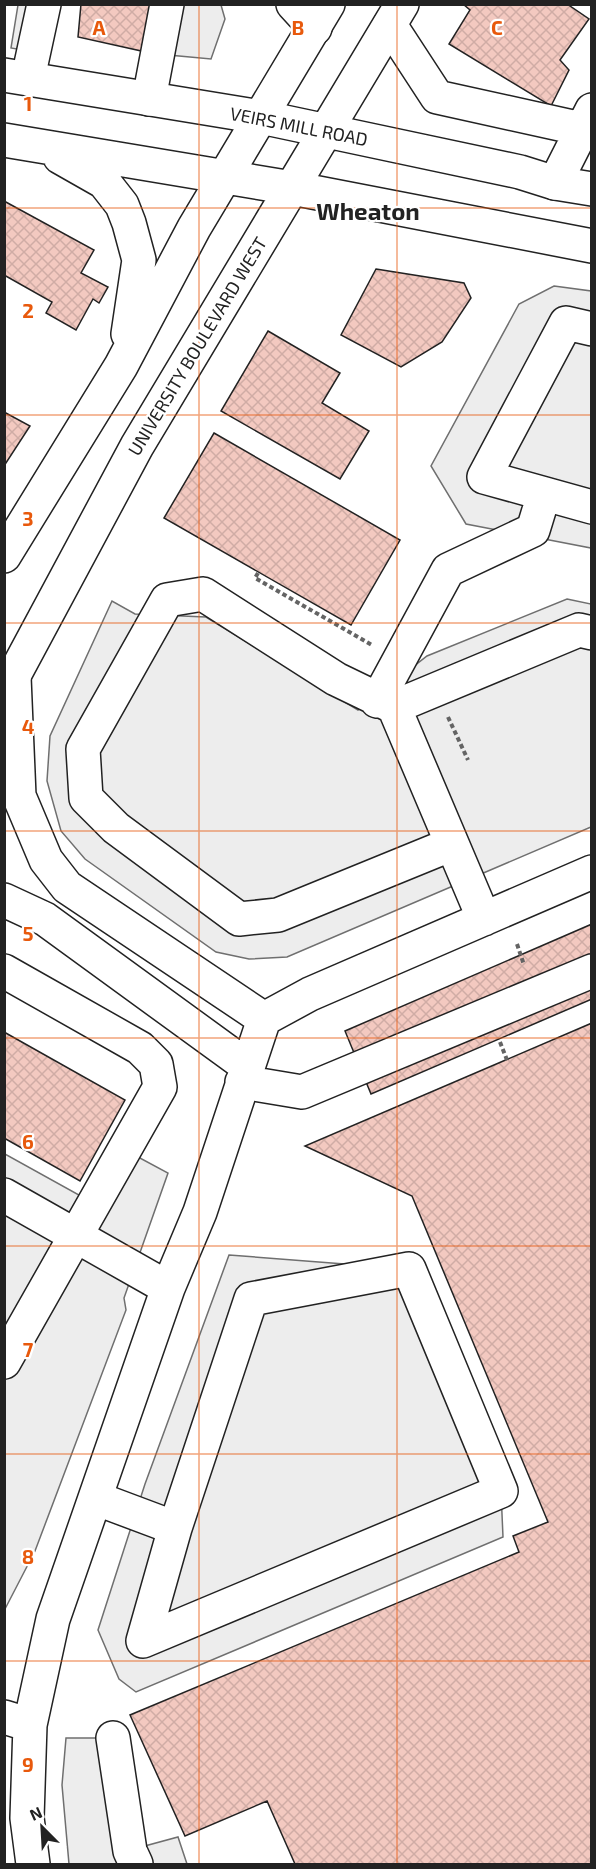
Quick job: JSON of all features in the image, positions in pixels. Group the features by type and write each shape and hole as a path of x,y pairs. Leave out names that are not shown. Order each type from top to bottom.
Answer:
{"main road":[{"path":"16,76 44,4"},
{"path":"149,99 167,4"},
{"path":"9,537 121,366 194,228 261,117 312,12"},
{"path":"396,15 437,97 587,119 555,183"},
{"name":"UNIVERSITY BOULEVARD WEST","path":"9,686 137,446 396,15"},
{"name":"VEIRS MILL ROAD","path":"16,76 261,117 520,172 555,183 591,189"},
{"path":"4,140 292,188 591,246"},
{"path":"40,146 104,182 122,205 129,223 139,260 134,304 121,366"},
{"path":"591,329 566,323 484,477 591,507"},
{"path":"386,704 448,570 533,530 544,494"},
{"path":"452,844 278,915 239,919 116,828 86,798 83,749 167,600 203,594 275,643 386,704 452,844 484,919"},
{"path":"386,704 579,630 591,633"},
{"path":"9,686 19,796 46,860 67,887 264,1019"},
{"path":"33,1864 17,1721 168,1288 200,1212 264,1019 310,994 591,872"},
{"path":"4,900 45,919 245,1074 302,1092 591,971"},
{"path":"4,971 140,1048 156,1064 160,1088 4,1362"},
{"path":"4,1195 168,1288"},
{"path":"409,1269 501,1491 143,1641 175,1528 251,1299 409,1269"},
{"path":"95,1498 175,1528"},
{"path":"113,1738 130,1851 136,1864"}],"path":[{"path":"258,573 255,578 382,651"},
{"path":"517,944 521,955"},
{"path":"499,1039 507,1060"}],"shaded area":[{"path":"18,5 44,5 33,52 11,48"},
{"path":"167,5 221,5 225,19 211,59 158,54"},
{"path":"554,286 591,291 591,548 466,524 431,466 519,304"},
{"path":"567,599 591,604 591,827 287,957 249,959 216,952 85,859 61,831 47,781 50,736 112,601 135,614 206,617 358,710 427,656"},
{"path":"125,1150 168,1173 124,1298 126,1310 35,1551 5,1609 5,1154 95,1204"},
{"path":"229,1255 409,1269 501,1491 503,1537 136,1692 119,1679 98,1630 145,1484"},
{"path":"66,1738 113,1738 130,1850 178,1837 187,1864 69,1864 62,1785"}],"building":[{"path":"81,4 153,4 146,52 78,37"},
{"path":"463,4 567,4 589,19 560,60 569,70 551,106 449,44 470,10"},
{"path":"4,201 94,250 81,273 108,287 99,303 93,299 76,330 46,313 52,302 4,275"},
{"path":"376,269 464,283 471,298 442,342 401,367 341,335"},
{"path":"268,331 340,373 322,403 369,431 340,479 221,411"},
{"path":"4,412 30,426 4,466"},
{"path":"214,433 400,540 351,625 164,518"},
{"path":"592,924 592,999 371,1094 345,1031"},
{"path":"592,1023 592,1864 295,1864 267,1801 185,1836 130,1715 519,1552 513,1536 548,1522 412,1196 305,1146"},
{"path":"4,1032 125,1100 80,1181 4,1138"}],"district":[{"name":"Wheaton","path":"368,210"}]}
